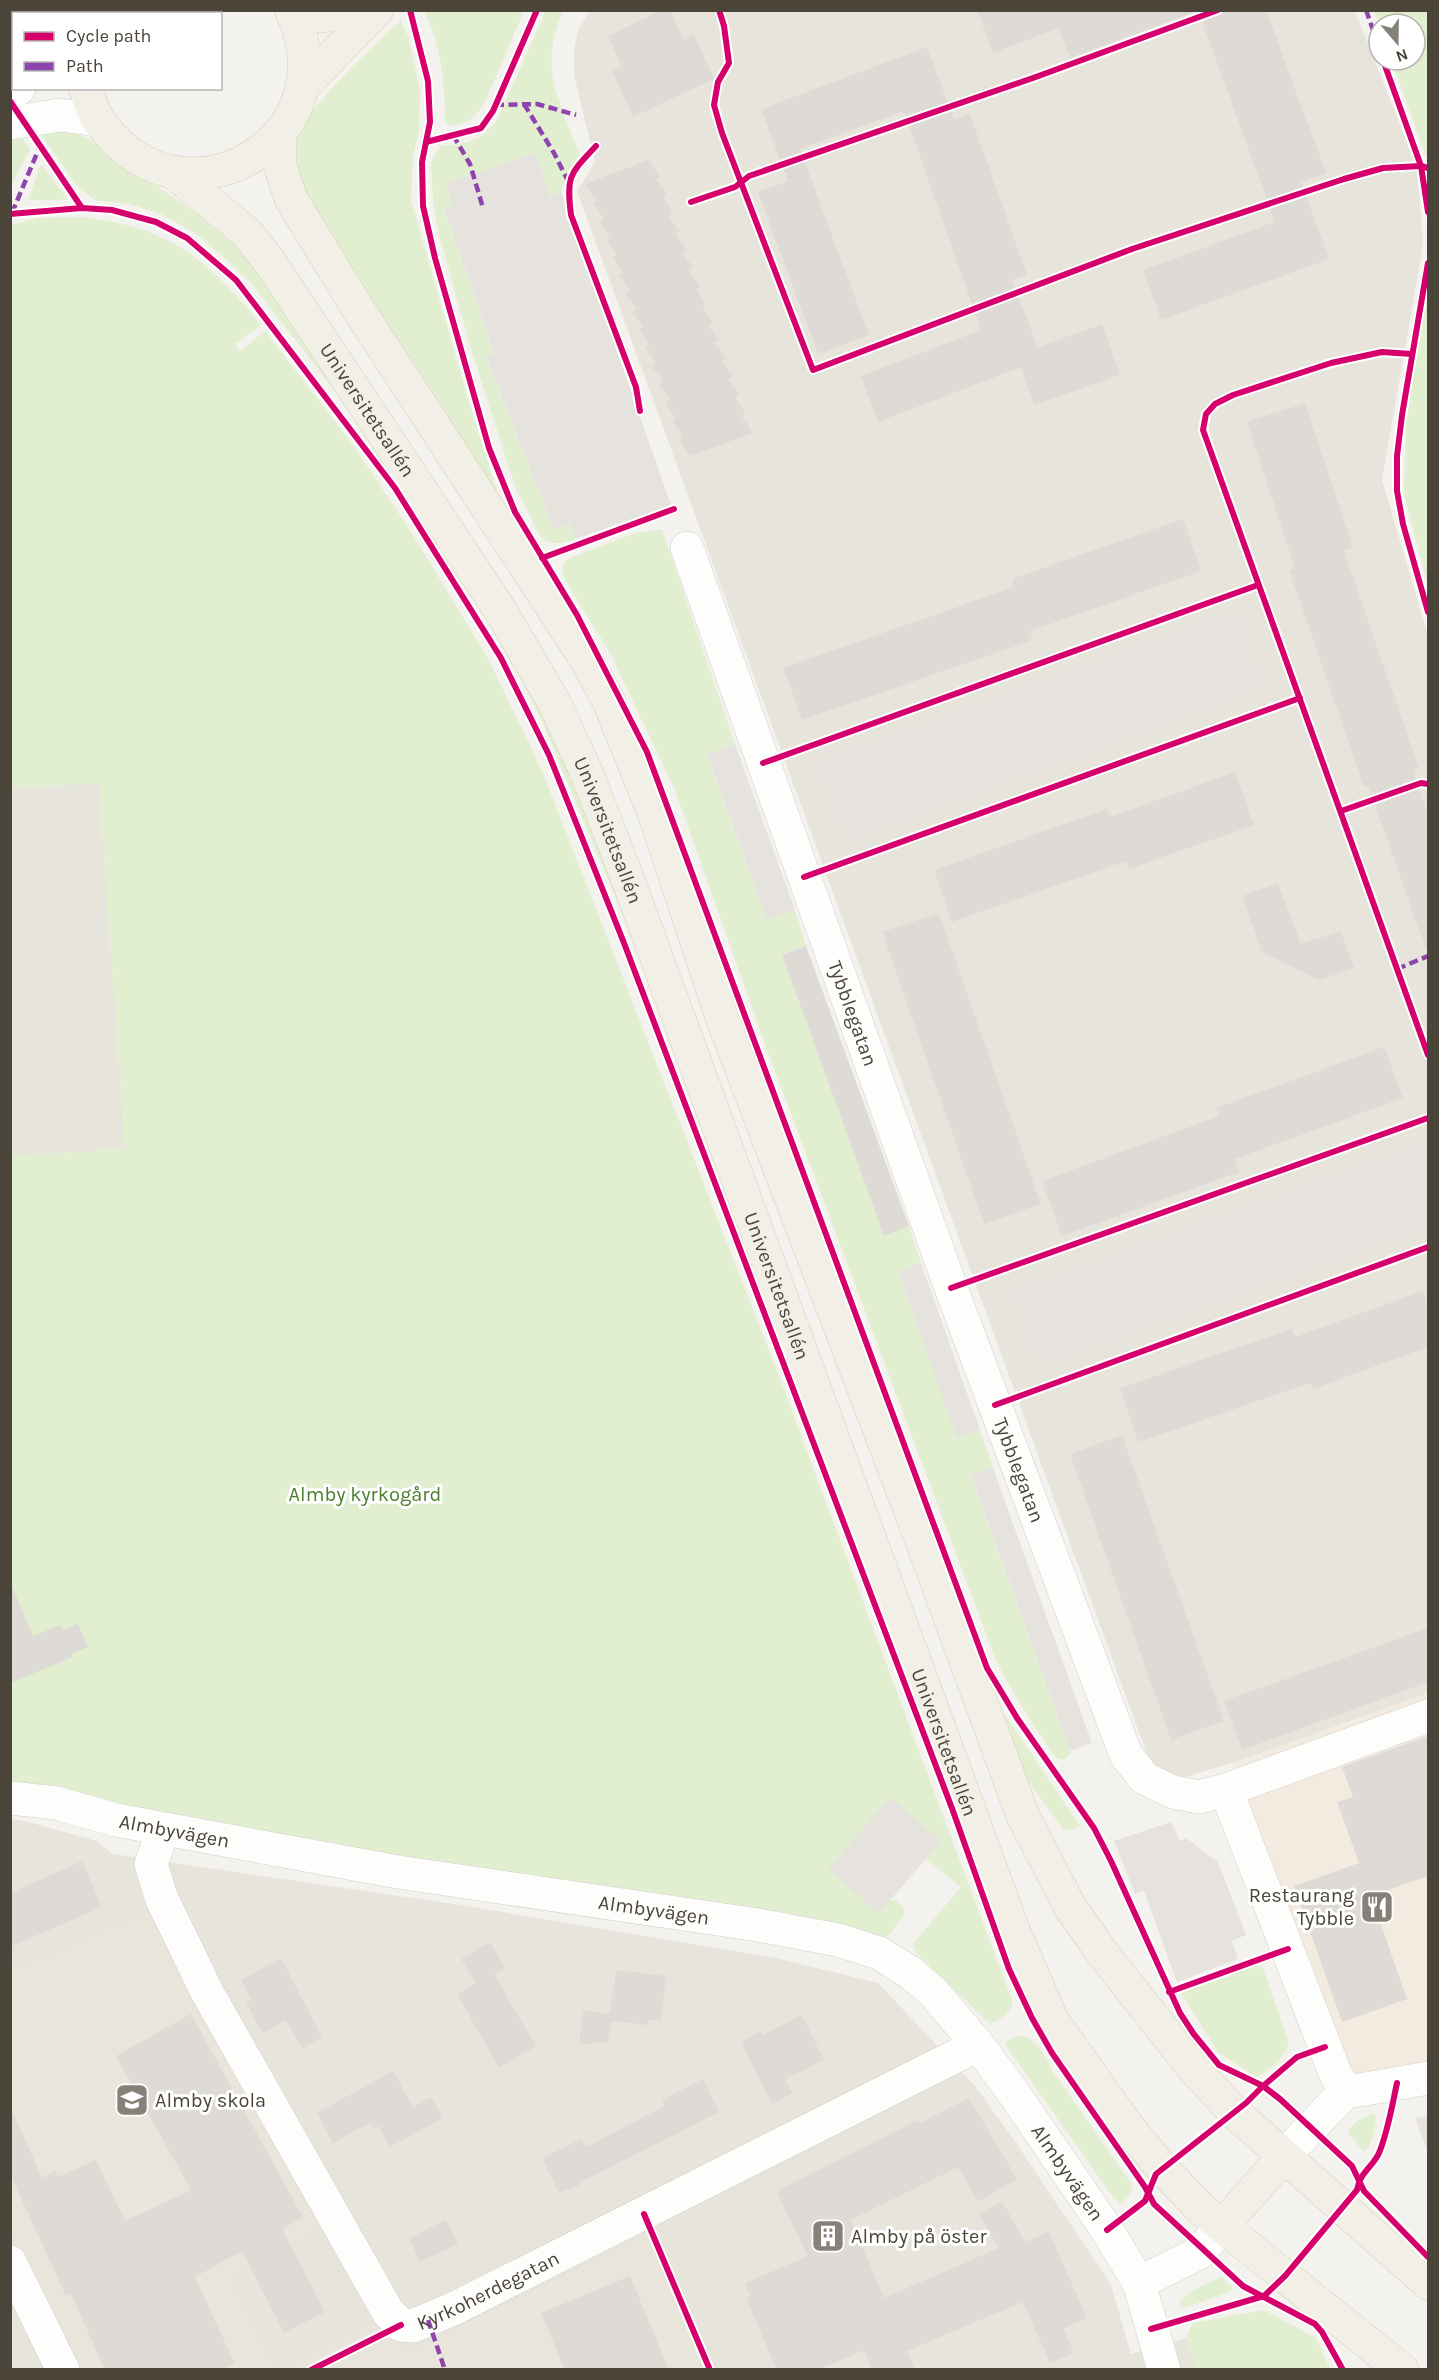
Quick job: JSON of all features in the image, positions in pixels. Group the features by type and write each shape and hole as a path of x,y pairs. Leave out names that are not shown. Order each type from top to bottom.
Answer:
{"main road":[{"path":"86,90 98,120 117,144 143,162 173,172 203,174 232,168 258,154 280,133 294,111 302,87 304,49 292,11 321,16 355,10"},
{"path":"302,87 377,10"},
{"path":"280,133 280,165 291,199 360,312 587,661 609,702 656,818 721,1015 915,1523 1023,1816 1069,1905 1100,1950 1194,2069 1234,2112 1428,2283"},
{"name":"Universitetsallén","path":"173,172 247,233 272,265 502,613 554,702 588,776 627,877 985,1857 1052,2020 1128,2127 1163,2169 1202,2210 1402,2370"},
{"path":"1223,2225 1284,2156"}],"street":[{"path":"10,123 60,115 98,120"},
{"name":"Tybblegatan","path":"687,548 951,1288 1126,1755 1144,1778 1173,1792 1199,1797 1226,1790 1428,1716"},
{"path":"1226,1790 1325,2048 1336,2075 1346,2091"},
{"name":"Almbyvägen","path":"10,1798 56,1803 116,1820 163,1830 398,1872 758,1925 838,1940 879,1953 911,1973 933,1992 978,2045 1094,2211 1139,2283 1164,2370"},
{"name":"Kyrkoherdegatan","path":"163,1830 151,1864 162,1897 207,1992 325,2204 388,2312 401,2325 414,2326 455,2308 978,2045"},
{"path":"1284,2156 1346,2091 1428,2078"},
{"path":"1139,2283 1199,2253 1223,2225"},
{"path":"10,2262 63,2370"}],"shaded area":[{"path":"590,11 1355,11 1367,41 1367,72 1379,72 1417,167 1423,245 1382,480 1428,636 1428,1693 1233,1763 1174,1780 1151,1765 577,191 595,162 574,75 574,51 578,30"},
{"path":"536,153 550,196 561,192 671,505 576,539 570,524 554,530 486,356 494,353 444,208 452,205 446,183"},
{"path":"1237,609 1266,688 845,842 816,762"},
{"path":"735,744 795,910 767,920 707,754"},
{"path":"99,784 125,1149 11,1156 11,787"},
{"path":"1428,1140 1428,1227 1037,1367 1009,1291"},
{"path":"921,1263 980,1430 957,1438 898,1271"},
{"path":"993,1468 1092,1743 1070,1751 971,1475"},
{"path":"1428,1693 1428,2059 1352,2085 1233,1763"},
{"path":"890,1797 941,1841 879,1913 828,1869"},
{"path":"10,1819 97,1841 113,1854 461,1905 776,1958 878,1983 975,2086 1014,2140 1111,2285 1131,2354 1186,2338 1196,2369 11,2369"},
{"path":"1171,1822 1180,1841 1186,1838 1218,1862 1246,1935 1232,1941 1238,1959 1177,1982 1144,1891 1135,1894 1114,1841"},
{"name":"Almby skola","path":"150,1911 324,2227 229,2276 276,2369 75,2369 11,2227 10,1973"},
{"path":"1428,2116 1428,2153 1415,2118"},
{"path":"649,2233 708,2369 279,2370 374,2322 385,2343 419,2350"}],"green space":[{"path":"424,11 524,11 485,102 474,116 458,125 446,123 441,63"},
{"path":"546,11 563,11 552,50 552,67 559,99 579,153 561,192 550,196 536,154 446,183 452,205 444,209 494,353 486,357 554,530 571,524 576,539 561,543 552,543 541,538 515,486 471,349 439,235 433,201 431,162 440,146 466,143 480,137 492,126 498,118"},
{"path":"1428,11 1428,157 1395,72 1427,72 1427,12 1374,12"},
{"path":"401,21 408,36 420,89 419,131 413,155 411,200 503,518 299,183 291,136 344,76"},
{"path":"47,131 73,133 87,138 203,218 260,267 549,703 655,993 543,723 514,665 435,534 345,404 251,283 226,259 195,233 163,215 130,204 95,200 76,185 44,139 42,133"},
{"path":"22,138 30,149 11,187 11,140"},
{"path":"41,164 68,200 28,200"},
{"name":"Almby kyrkogård","path":"81,217 139,229 183,249 222,281 241,301 261,325 235,344 240,351 265,331 353,445 413,535 490,662 542,771 774,1363 1013,2003 1007,2014 998,2020 990,2024 916,1953 913,1944 961,1887 926,1859 941,1841 889,1901 896,1900 902,1906 905,1914 889,1935 872,1941 182,1823 76,1792 11,1782 11,1156 125,1149 99,784 10,787 11,225 38,218"},
{"path":"1428,290 1428,585 1404,495 1406,428 1415,359"},
{"path":"662,529 735,744 707,755 767,920 795,910 806,946 782,955 884,1236 909,1226 921,1263 898,1271 958,1438 980,1430 993,1468 971,1476 1071,1754 1064,1760 1056,1758 1039,1733 994,1655 767,1050 675,790 609,651 565,580 562,570 564,562 572,557 635,533"},
{"path":"993,1692 1003,1712 1080,1826 1072,1830 1063,1829 1027,1779 1010,1744"},
{"path":"1257,1965 1263,1968 1289,2043 1276,2063 1256,2077 1218,2052 1181,1993"},
{"path":"1021,2035 1027,2037 1041,2050 1054,2073 1133,2186 1129,2196 1121,2204 1113,2197 1006,2046 1006,2041"},
{"path":"1374,2113 1376,2122 1374,2133 1364,2152 1348,2133 1355,2123"},
{"path":"1221,2277 1232,2287 1232,2291 1183,2308 1180,2305 1180,2301 1194,2290"},
{"path":"1264,2310 1316,2338 1330,2369 1196,2369 1186,2338 1193,2323"}],"building":[{"path":"662,10 670,10 683,39 694,35 714,79 633,117 612,71 622,67 608,36"},
{"path":"977,10 1191,10 1192,13 1070,58 1059,28 993,53"},
{"path":"1198,10 1266,10 1326,173 1301,182 1329,259 1161,320 1143,270 1275,222"},
{"path":"927,47 954,120 970,114 1027,275 1012,280 1038,347 1102,324 1120,375 1034,405 1021,367 878,422 861,376 981,330 904,111 800,149 869,335 818,354 758,192 788,181 761,109"},
{"path":"648,160 660,177 656,180 667,195 663,198 673,213 669,217 680,231 675,234 686,249 682,253 693,267 689,271 700,286 696,289 706,304 702,307 713,322 708,325 719,340 714,343 726,358 721,361 733,376 728,380 739,394 735,398 745,412 742,417 753,433 690,456 679,439 683,435 672,421 676,418 665,403 670,399 659,385 663,381 652,367 656,363 645,348 650,345 639,330 643,326 632,313 637,309 626,295 630,290 619,276 624,273 613,258 617,254 606,240 610,236 600,222 604,219 593,203 597,200 585,184"},
{"path":"1305,403 1353,548 1344,551 1419,768 1413,770 1428,815 1428,946 1425,947 1368,785 1364,787 1289,570 1295,568 1247,422"},
{"path":"1183,519 1201,571 1030,631 1033,640 802,720 783,668 1014,587 1012,579"},
{"path":"1235,772 1254,825 1129,869 1126,861 952,922 934,870 1107,809 1110,817"},
{"path":"1278,883 1301,944 1341,931 1354,968 1319,980 1262,952 1242,896"},
{"path":"939,913 1041,1204 984,1224 882,932"},
{"path":"806,946 909,1226 884,1236 782,955"},
{"path":"1384,1047 1403,1098 1235,1159 1239,1172 1062,1236 1042,1181 1219,1116 1216,1108"},
{"path":"1423,1291 1428,1308 1428,1347 1313,1389 1311,1383 1138,1442 1120,1388 1292,1329 1295,1337"},
{"path":"1122,1435 1224,1721 1171,1740 1070,1454"},
{"path":"10,1582 33,1636 61,1625 63,1630 78,1624 88,1647 72,1654 73,1657 10,1683"},
{"path":"1428,1628 1428,1682 1242,1750 1224,1701"},
{"path":"1428,1736 1428,1876 1371,1896 1407,1999 1342,2022 1294,1886 1359,1863 1337,1802 1353,1797 1342,1767"},
{"path":"82,1861 102,1907 10,1947 10,1893"},
{"path":"490,1942 505,1968 494,1974 536,2046 499,2068 457,1994 476,1983 461,1959"},
{"path":"281,1958 322,2037 302,2049 286,2020 262,2033 246,2002 251,1999 241,1980"},
{"path":"616,1970 666,1976 661,2021 648,2020 648,2025 611,2021 608,2042 579,2045 583,2010 610,2014"},
{"path":"191,2014 303,2217 282,2229 325,2312 284,2333 242,2251 195,2277 235,2364 221,2370 105,2370 71,2294 66,2296 10,2174 10,2106 42,2178 55,2171 58,2177 96,2160 125,2221 191,2190 116,2056"},
{"path":"802,2015 824,2060 785,2079 792,2093 772,2104 741,2042 761,2031 763,2035"},
{"path":"393,2071 413,2107 431,2097 443,2118 390,2147 379,2126 374,2128 371,2122 333,2143 317,2113"},
{"path":"703,2079 719,2112 579,2183 580,2185 559,2193 542,2158 581,2139 586,2147 665,2106 662,2100"},
{"name":"Almby på öster","path":"969,2098 1017,2179 978,2202 958,2167 851,2220 884,2298 999,2248 979,2215 1002,2201 1025,2242 1049,2232 1087,2318 1063,2328 1074,2353 1050,2363 1023,2302 907,2351 915,2370 872,2370 864,2350 818,2370 777,2370 746,2298 750,2296 745,2283 808,2256 777,2193 781,2191 780,2189 918,2120 920,2123"},
{"path":"446,2220 458,2244 420,2262 409,2238"},
{"path":"630,2276 669,2370 565,2370 541,2313"}],"marked path":[{"path":"524,104 554,153 569,183"},
{"path":"495,105 537,104 576,115"},
{"path":"453,135 470,164 483,208"},
{"path":"12,213 40,146"},
{"path":"1397,969 1428,956"},
{"path":"428,2320 445,2370"}],"cycle path":[{"path":"410,10 428,81 430,122 422,162 423,206 435,258 489,448 515,512 577,615 647,752 987,1668 1017,1718 1094,1828 1180,2013 1219,2065 1263,2086 1297,2057 1325,2047"},
{"path":"426,142 481,128 493,111 537,10"},
{"path":"719,10 724,26 729,63 718,82 714,105 722,133 813,370 1132,249 1344,179 1383,168 1421,166 1428,168"},
{"path":"691,202 735,187 749,176 1033,78 1218,10"},
{"path":"1387,72 1421,166 1428,212"},
{"path":"10,101 82,208"},
{"path":"596,146 580,163 572,176 569,191 571,215 636,387 640,411"},
{"path":"10,214 82,208 112,210 156,222 187,238 236,280 395,488 501,658 549,755 624,943 953,1811 1009,1969 1032,2018 1052,2053 1145,2187 1154,2204 1243,2286 1315,2324 1322,2332 1343,2370"},
{"path":"1428,263 1397,456 1397,491 1403,524 1428,612"},
{"path":"1412,354 1382,352 1331,363 1233,395 1215,404 1206,414 1203,430 1428,1055"},
{"path":"542,558 674,509"},
{"path":"763,763 1258,585"},
{"path":"804,877 1300,698"},
{"path":"1341,811 1421,783 1428,784"},
{"path":"951,1288 1428,1118"},
{"path":"995,1405 1428,1247"},
{"path":"1169,1992 1288,1949"},
{"path":"1151,2329 1264,2296 1285,2276 1357,2190 1363,2174 1379,2153 1390,2118 1397,2083"},
{"path":"1107,2230 1145,2201 1156,2174 1246,2103 1263,2086 1352,2166 1364,2191 1428,2257"},
{"path":"644,2214 710,2370"},
{"path":"311,2370 401,2325"}],"place":[{"name":"Restaurang Tybble","path":"1377,1907"},
{"name":"Almby skola","path":"132,2100"},
{"name":"Almby på öster","path":"828,2236"}]}
